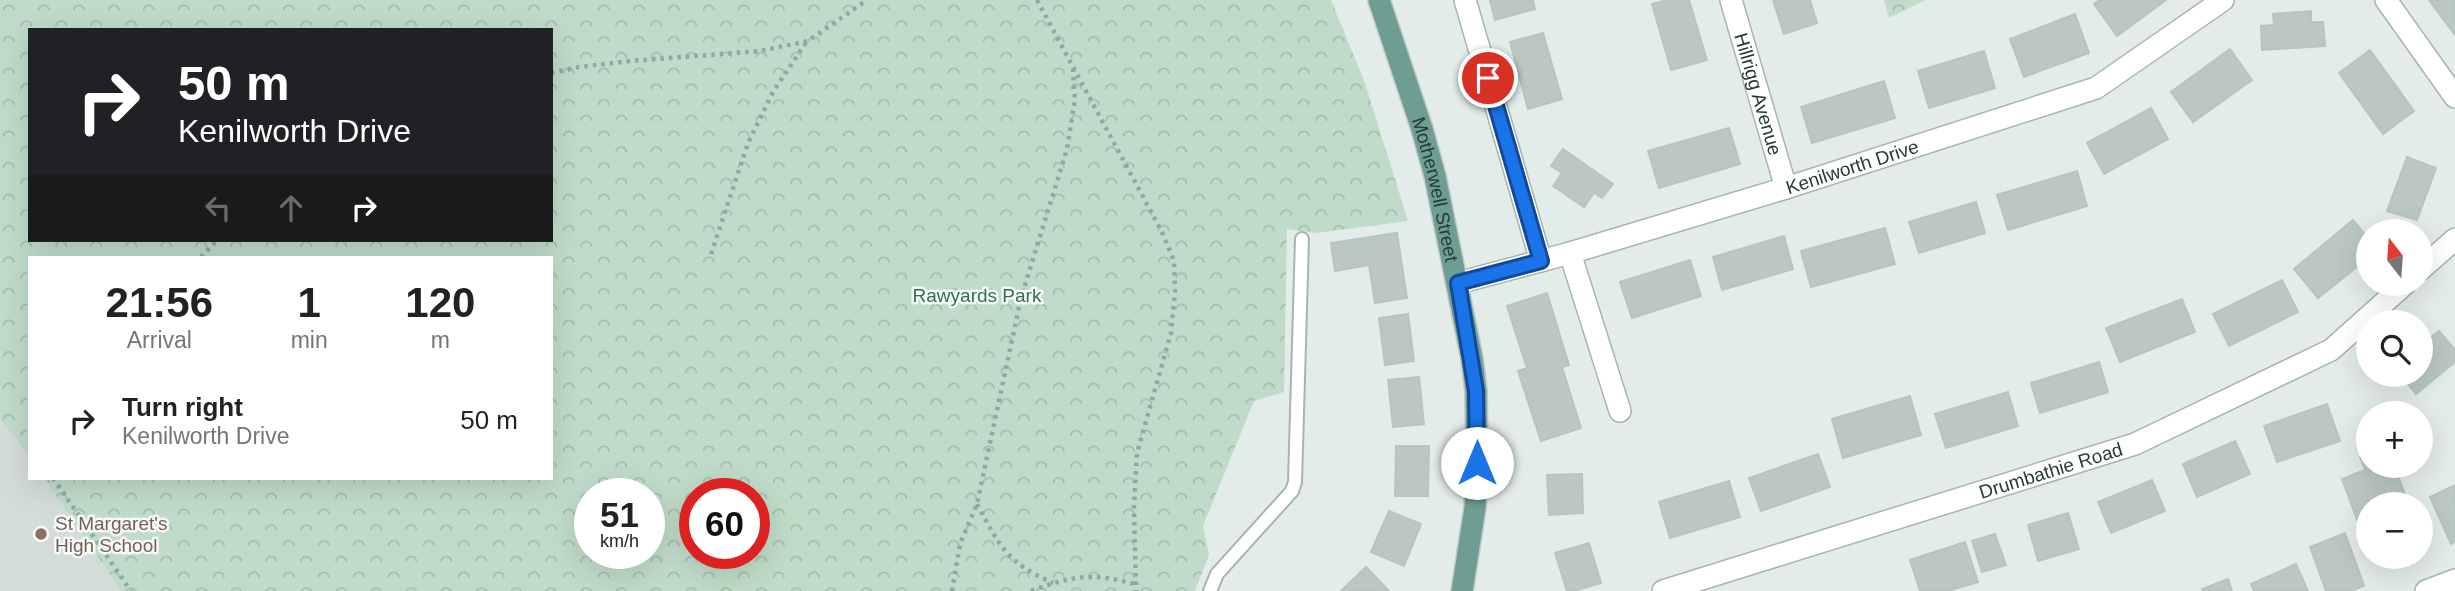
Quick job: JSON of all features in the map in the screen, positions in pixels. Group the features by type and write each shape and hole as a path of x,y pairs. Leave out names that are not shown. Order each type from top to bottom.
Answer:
{"main road":[{"name":"Motherwell Street","path":"1379,0 1436,176 1472,359 1477,433 1475,508 1462,591"}],"street":[{"path":"1465,0 1541,261"},
{"name":"Hillrigg Avenue","path":"1731,0 1786,188"},
{"name":"Kenilworth Drive","path":"1458,283 1570,253 1786,188 2096,88 2224,0"},
{"path":"2386,0 2455,97"},
{"path":"2433,258 2455,239"},
{"path":"1570,253 1620,411"},
{"name":"Drumbathie Road","path":"1663,591 2135,443 2331,350 2392,296"},
{"path":"2426,591 2455,580"}],"lane":[{"path":"1210,591 1217,574 1292,491 1295,482 1303,239"}],"path":[{"path":"711,254 748,143 773,92 808,41 867,0"},
{"path":"1037,0 1162,232 1174,261 1175,291 1171,333 1137,453 1136,591"},
{"path":"553,73 630,61 760,51 808,41"},
{"path":"952,591 960,544 976,504 1021,298 1067,149 1075,99 1072,67"},
{"path":"202,256 215,242"},
{"path":"54,480 131,591"},
{"path":"976,504 1012,560 1027,571 1053,583"},
{"path":"1031,591 1084,576 1108,577 1134,584"}],"shaded area":[{"name":"St Margaret's High School","path":"0,419 28,455 28,480 45,480 121,591 0,591"}],"green space":[{"name":"Rawyards Park","path":"0,0 1331,0 1365,83 1408,221 1316,233 1287,229 1284,392 1254,401 1203,526 1209,555 1195,591 121,591 45,480 553,480 553,256 28,256 28,455 0,419"},
{"path":"1884,0 1925,0 1889,18"}],"building":[{"path":"1490,0 1533,0 1535,9 1495,20"},
{"path":"1667,0 1689,0 1707,60 1671,70 1652,4"},
{"path":"1773,0 1810,0 1817,23 1784,34"},
{"path":"2100,0 2166,0 2117,36 2094,4"},
{"path":"2429,0 2455,0 2455,35"},
{"path":"2311,11 2311,22 2323,22 2325,46 2262,50 2261,26 2274,25 2273,14"},
{"path":"2075,14 2089,53 2024,77 2010,39"},
{"path":"1543,33 1562,99 1528,109 1510,42"},
{"path":"2230,49 2252,80 2193,122 2171,92"},
{"path":"2370,50 2414,111 2383,134 2339,73"},
{"path":"1984,51 1995,88 1929,108 1918,71"},
{"path":"1884,81 1895,118 1812,143 1801,107"},
{"path":"2151,108 2168,139 2104,174 2087,143"},
{"path":"1729,128 1740,164 1659,188 1648,151"},
{"path":"1563,149 1613,184 1602,198 1594,193 1584,207 1553,186 1562,173 1551,166"},
{"path":"2407,157 2436,168 2417,219 2387,211"},
{"path":"2077,171 2087,206 2008,230 1997,195"},
{"path":"1976,202 1985,233 1919,253 1909,222"},
{"path":"2353,220 2356,224 2356,268 2318,298 2294,269"},
{"path":"1885,228 1895,264 1811,287 1801,251"},
{"path":"1397,233 1407,298 1375,303 1369,265 1335,271 1331,243"},
{"path":"1784,236 1793,269 1722,290 1713,257"},
{"path":"1690,260 1701,296 1632,318 1620,282"},
{"path":"2282,280 2298,312 2229,346 2213,314"},
{"path":"1547,293 1569,365 1562,367 1581,428 1541,441 1518,371 1527,368 1507,306"},
{"path":"2182,299 2195,332 2120,362 2106,328"},
{"path":"1408,314 1414,361 1385,365 1379,318"},
{"path":"2439,331 2455,350 2455,362 2433,380 2433,336"},
{"path":"2099,362 2108,392 2040,413 2031,383"},
{"path":"1419,377 1424,424 1393,427 1388,380"},
{"path":"2410,387 2425,387 2416,394"},
{"path":"2008,392 2018,426 1946,448 1935,414"},
{"path":"1910,396 1921,435 1843,458 1832,419"},
{"path":"2327,404 2340,441 2277,462 2264,426"},
{"path":"2235,441 2250,474 2197,497 2183,464"},
{"path":"1396,446 1429,446 1428,496 1395,496"},
{"path":"1818,454 1830,487 1761,511 1749,478"},
{"path":"1582,474 1583,513 1549,515 1547,475"},
{"path":"2356,474 2356,478 2399,478 2404,492 2356,492 2356,517 2342,479"},
{"path":"2152,480 2165,511 2111,533 2098,502"},
{"path":"1729,481 1740,517 1670,538 1659,502"},
{"path":"2455,485 2455,542 2451,544 2433,504 2433,496"},
{"path":"1389,511 1421,524 1404,566 1371,552"},
{"path":"2068,513 2079,549 2038,561 2028,525"},
{"path":"2345,533 2364,586 2351,591 2326,591 2310,547"},
{"path":"1995,534 2006,565 1982,572 1972,541"},
{"path":"1965,542 1978,582 1948,591 1920,591 1910,560"},
{"path":"1589,543 1601,583 1567,591 1555,553"},
{"path":"2296,564 2308,591 2254,591 2251,584"},
{"path":"1366,567 1389,591 1341,591"},
{"path":"2228,579 2232,591 2202,589"}],"place":[{"name":"St Margaret's High School","path":"41,534"}],"route":[{"path":"1477,463 1476,391 1458,283 1541,261 1488,78"}]}
